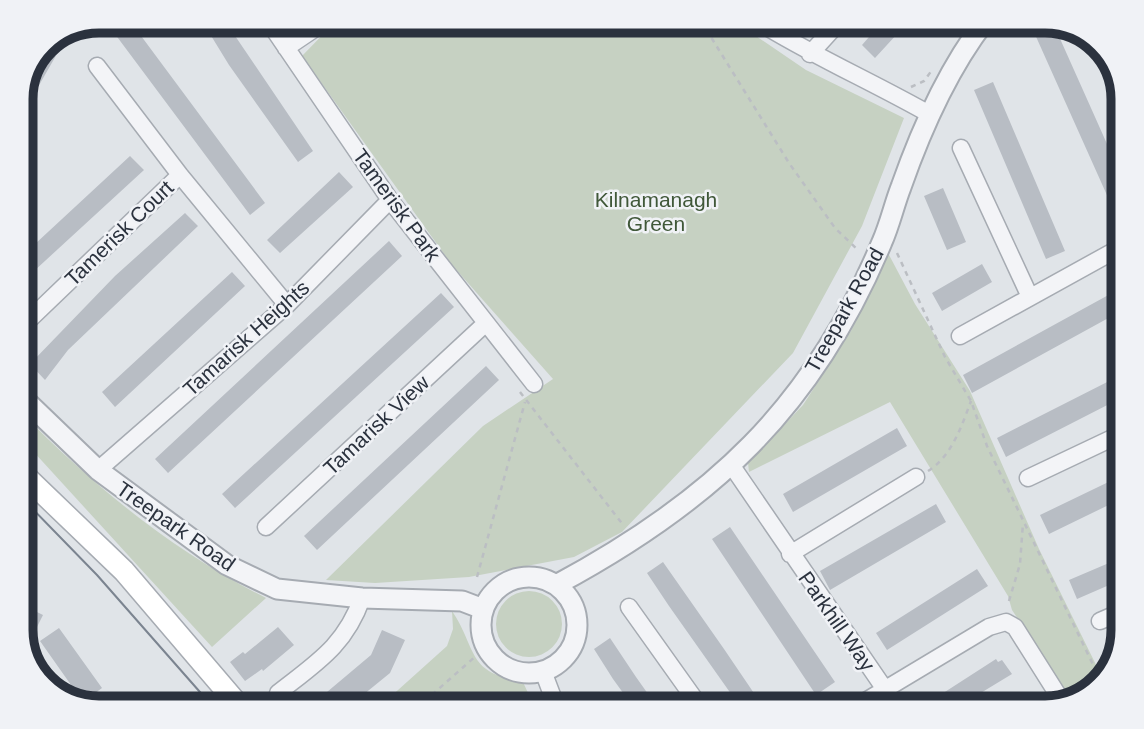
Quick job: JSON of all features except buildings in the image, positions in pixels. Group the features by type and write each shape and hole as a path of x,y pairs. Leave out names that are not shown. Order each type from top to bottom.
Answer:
{"main road":[{"path":"33,484 124,571 231,696"}],"street":[{"name":"Tamerisk Park","path":"276,33 390,200 534,384"},
{"path":"286,48 308,33"},
{"path":"776,33 810,54 885,88 932,115"},
{"path":"810,54 829,33"},
{"name":"Treepark Road","path":"556,585 647,532 732,466 779,417 822,358 855,300 886,231 901,185 932,115 976,33"},
{"name":"Tamerisk Court","path":"97,66 180,175 287,305"},
{"path":"961,148 1030,297"},
{"name":"Tamerisk Court","path":"33,316 180,175"},
{"name":"Tamarisk Heights","path":"97,470 287,305 390,200"},
{"path":"954,338 1111,253"},
{"name":"Tamarisk View","path":"266,527 486,323"},
{"name":"Treepark Road","path":"33,408 97,470 227,565 277,589 362,598 462,601 483,609"},
{"path":"1023,482 1111,439"},
{"name":"Parkhill Way","path":"732,466 884,688"},
{"name":"Parkhill Way","path":"790,554 922,474"},
{"path":"535,577 556,585 573,606 577,631 566,657 543,671 518,672 494,658 482,637 483,609 495,591 507,582 535,577"},
{"path":"278,693 339,643 350,628 362,598"},
{"path":"629,607 692,696"},
{"path":"1093,624 1111,616"},
{"path":"872,696 989,627 1006,622 1015,627 1057,694"},
{"path":"543,671 552,696"}],"path":[{"path":"708,33 789,163 854,249"},
{"path":"908,87 916,87 932,70"},
{"path":"886,231 940,344 971,401 987,446 1096,671"},
{"path":"940,344 954,338"},
{"path":"534,384 518,393 628,531"},
{"path":"922,474 938,465 958,434 971,401"},
{"path":"477,577 525,402"},
{"path":"1009,490 1023,482"},
{"path":"1009,601 1020,564 1023,520"},
{"path":"1076,631 1093,624"},
{"path":"431,696 477,655"}],"green space":[{"name":"Kilnamanagh Green","path":"324,33 752,33 806,70 904,118 862,226 793,353 622,532 574,557 469,577 375,583 326,580 483,426 553,379 452,265 302,56"},
{"path":"888,253 915,304 970,391 1039,549 1098,668 1078,687 1066,692 1012,610 1008,596 890,402 749,472 748,463 803,405 851,331"},
{"path":"33,424 105,491 136,515 199,560 266,598 212,647 33,451"},
{"path":"529,591 542,594 552,601 559,611 562,624 559,637 552,647 542,654 529,657 516,654 506,647 499,637 496,624 499,611 506,601 516,594"},
{"path":"452,611 482,666 504,677 522,680 529,696 391,696 447,646 453,629"}],"tram line":[{"path":"33,509 97,575 203,696"}]}
